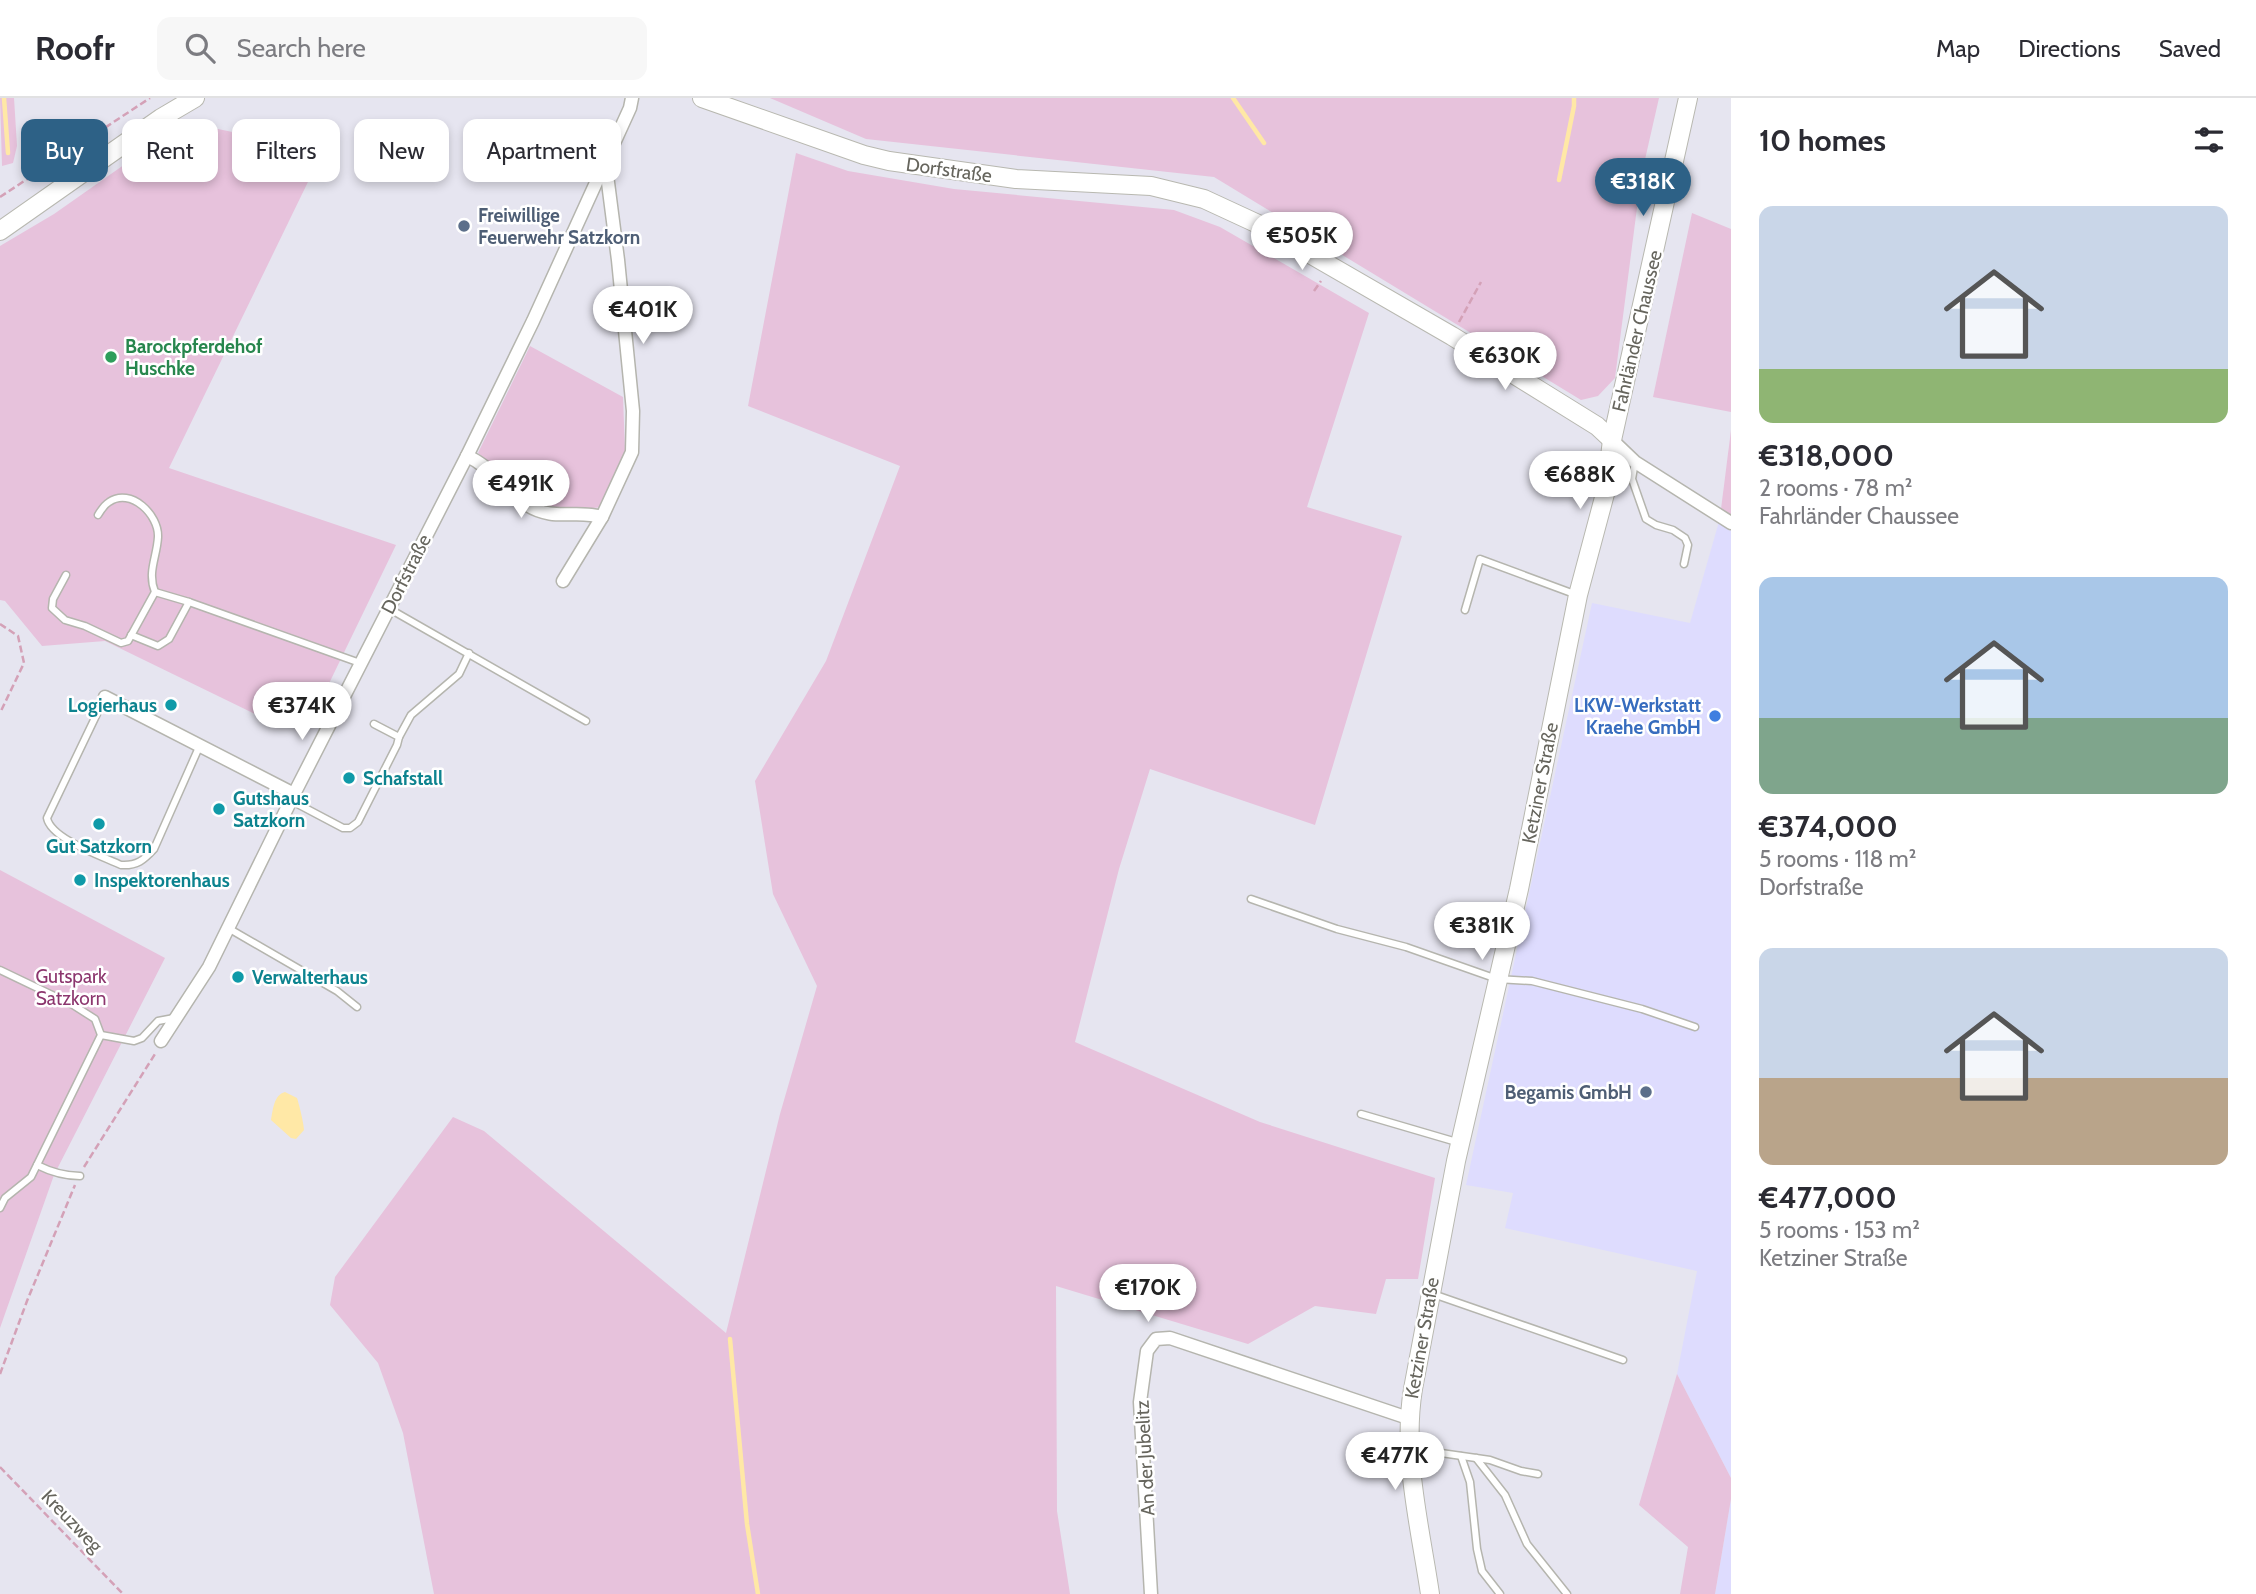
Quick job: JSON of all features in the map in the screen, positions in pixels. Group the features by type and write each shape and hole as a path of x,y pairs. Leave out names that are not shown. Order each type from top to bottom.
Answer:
{"street":[{"path":"0,231 161,118 195,98"},
{"name":"Dorfstraße","path":"621,129 632,98"},
{"name":"Dorfstraße","path":"702,98 889,162 1016,179 1151,186 1204,199 1258,224 1452,336"},
{"name":"Fahrländer Chaussee","path":"1612,440 1688,98"},
{"name":"Dorfstraße","path":"161,1041 209,967 292,797 467,456 598,182"},
{"path":"563,581 602,517 632,452 631,395 608,182"},
{"path":"1452,336 1597,426 1634,462 1731,523"},
{"name":"Ketziner Straße","path":"1430,1594 1408,1448 1408,1418 1430,1293 1497,979 1519,889 1578,595 1606,490 1612,440"},
{"path":"467,456 482,462 528,505 548,513 566,516 588,512 602,517"},
{"path":"105,697 200,745 292,797"},
{"name":"An der Jubelitz","path":"1151,1594 1140,1402 1147,1351 1156,1339 1170,1338 1408,1418"}],"lane":[{"path":"1634,462 1632,480 1646,519 1685,538 1688,545 1684,564"},
{"path":"66,575 52,599 52,608 65,620 121,643 128,641 155,592 152,584 153,559 158,537 156,523 143,506 129,498 110,501 98,515"},
{"path":"1465,610 1480,559 1578,595"},
{"path":"155,592 360,663"},
{"path":"131,635 158,646 169,639 189,602"},
{"path":"388,608 586,721"},
{"path":"292,797 344,828 350,828 358,822 411,715 459,674 469,653"},
{"path":"105,697 47,818 57,834 121,865 132,866 144,860 154,849 200,745"},
{"path":"374,724 399,737"},
{"path":"1251,899 1337,929 1406,947 1497,979 1532,981 1642,1009 1695,1027"},
{"path":"228,928 337,991 358,1007"},
{"path":"0,1208 5,1198 31,1177 101,1035 95,1020 73,1005 1,972"},
{"path":"101,1035 134,1041 142,1038 158,1021 176,1018"},
{"path":"1361,1114 1461,1144"},
{"path":"37,1165 66,1176 80,1176"},
{"path":"1430,1293 1623,1360"},
{"path":"1408,1448 1461,1455 1538,1474"},
{"path":"1461,1455 1470,1482 1482,1571 1500,1594"},
{"path":"1476,1458 1505,1495 1527,1544 1567,1594"}],"path":[{"path":"0,197 150,98"},
{"path":"1452,336 1481,282"},
{"path":"0,624 18,636 24,663 0,713"},
{"path":"0,1374 27,1301 86,1162 149,1066 161,1041"},
{"name":"Kreuzweg","path":"0,1467 123,1594"}],"shaded area":[{"path":"1720,518 1731,525 1731,1478 1677,1374 1697,1271 1505,1228 1513,1193 1466,1185 1592,603 1690,623"},
{"path":"285,1092 297,1098 301,1114 304,1130 296,1139 291,1138 271,1120 276,1099"},
{"path":"1731,1499 1731,1594 1715,1594"}],"green space":[{"path":"0,98 14,98 17,146 13,163 2,166"},
{"path":"770,98 1659,98 1641,177 1615,378 1598,396 1581,400 1214,177 866,139"},
{"name":"Barockpferdehof Huschke","path":"218,129 232,132 232,182 308,182 169,468 396,545 306,731 257,715 105,641 42,646 5,601 0,600 0,246 54,214 100,182 108,182 108,176 122,166 122,182 218,182"},
{"path":"796,153 848,171 954,189 1174,210 1220,227 1369,313 1307,507 1402,536 1315,825 1150,769 1119,869 1075,1042 1260,1122 1435,1178 1418,1279 1386,1279 1376,1314 1315,1306 1248,1344 1056,1286 1057,1511 1070,1594 434,1594 403,1433 378,1363 330,1305 335,1277 453,1117 484,1131 726,1333 780,1114 817,986 773,894 755,781 826,661 900,466 748,406"},
{"path":"1692,213 1731,229 1731,412 1653,397"},
{"path":"530,346 623,397 625,450 611,491 602,507 568,511 531,501 478,453"},
{"path":"1731,430 1731,525 1720,517"},
{"name":"Gutspark Satzkorn","path":"0,870 165,958 54,1175 0,1328"},
{"path":"1677,1374 1731,1478 1731,1499 1715,1594 1680,1594 1688,1547 1639,1505"}],"waterway":[{"path":"4,98 8,153"},
{"path":"1233,98 1264,143"},
{"path":"1559,180 1574,98"},
{"path":"730,1339 747,1524 758,1594"}],"place":[{"name":"Freiwillige Feuerwehr Satzkorn","path":"464,226"},
{"name":"Barockpferdehof Huschke","path":"111,357"},
{"name":"Logierhaus","path":"171,705"},
{"name":"LKW-Werkstatt Kraehe GmbH","path":"1715,716"},
{"name":"Schafstall","path":"349,778"},
{"name":"Gutshaus Satzkorn","path":"219,809"},
{"name":"Gut Satzkorn","path":"99,824"},
{"name":"Inspektorenhaus","path":"80,880"},
{"name":"Verwalterhaus","path":"238,977"},
{"name":"Begamis GmbH","path":"1646,1092"}]}
